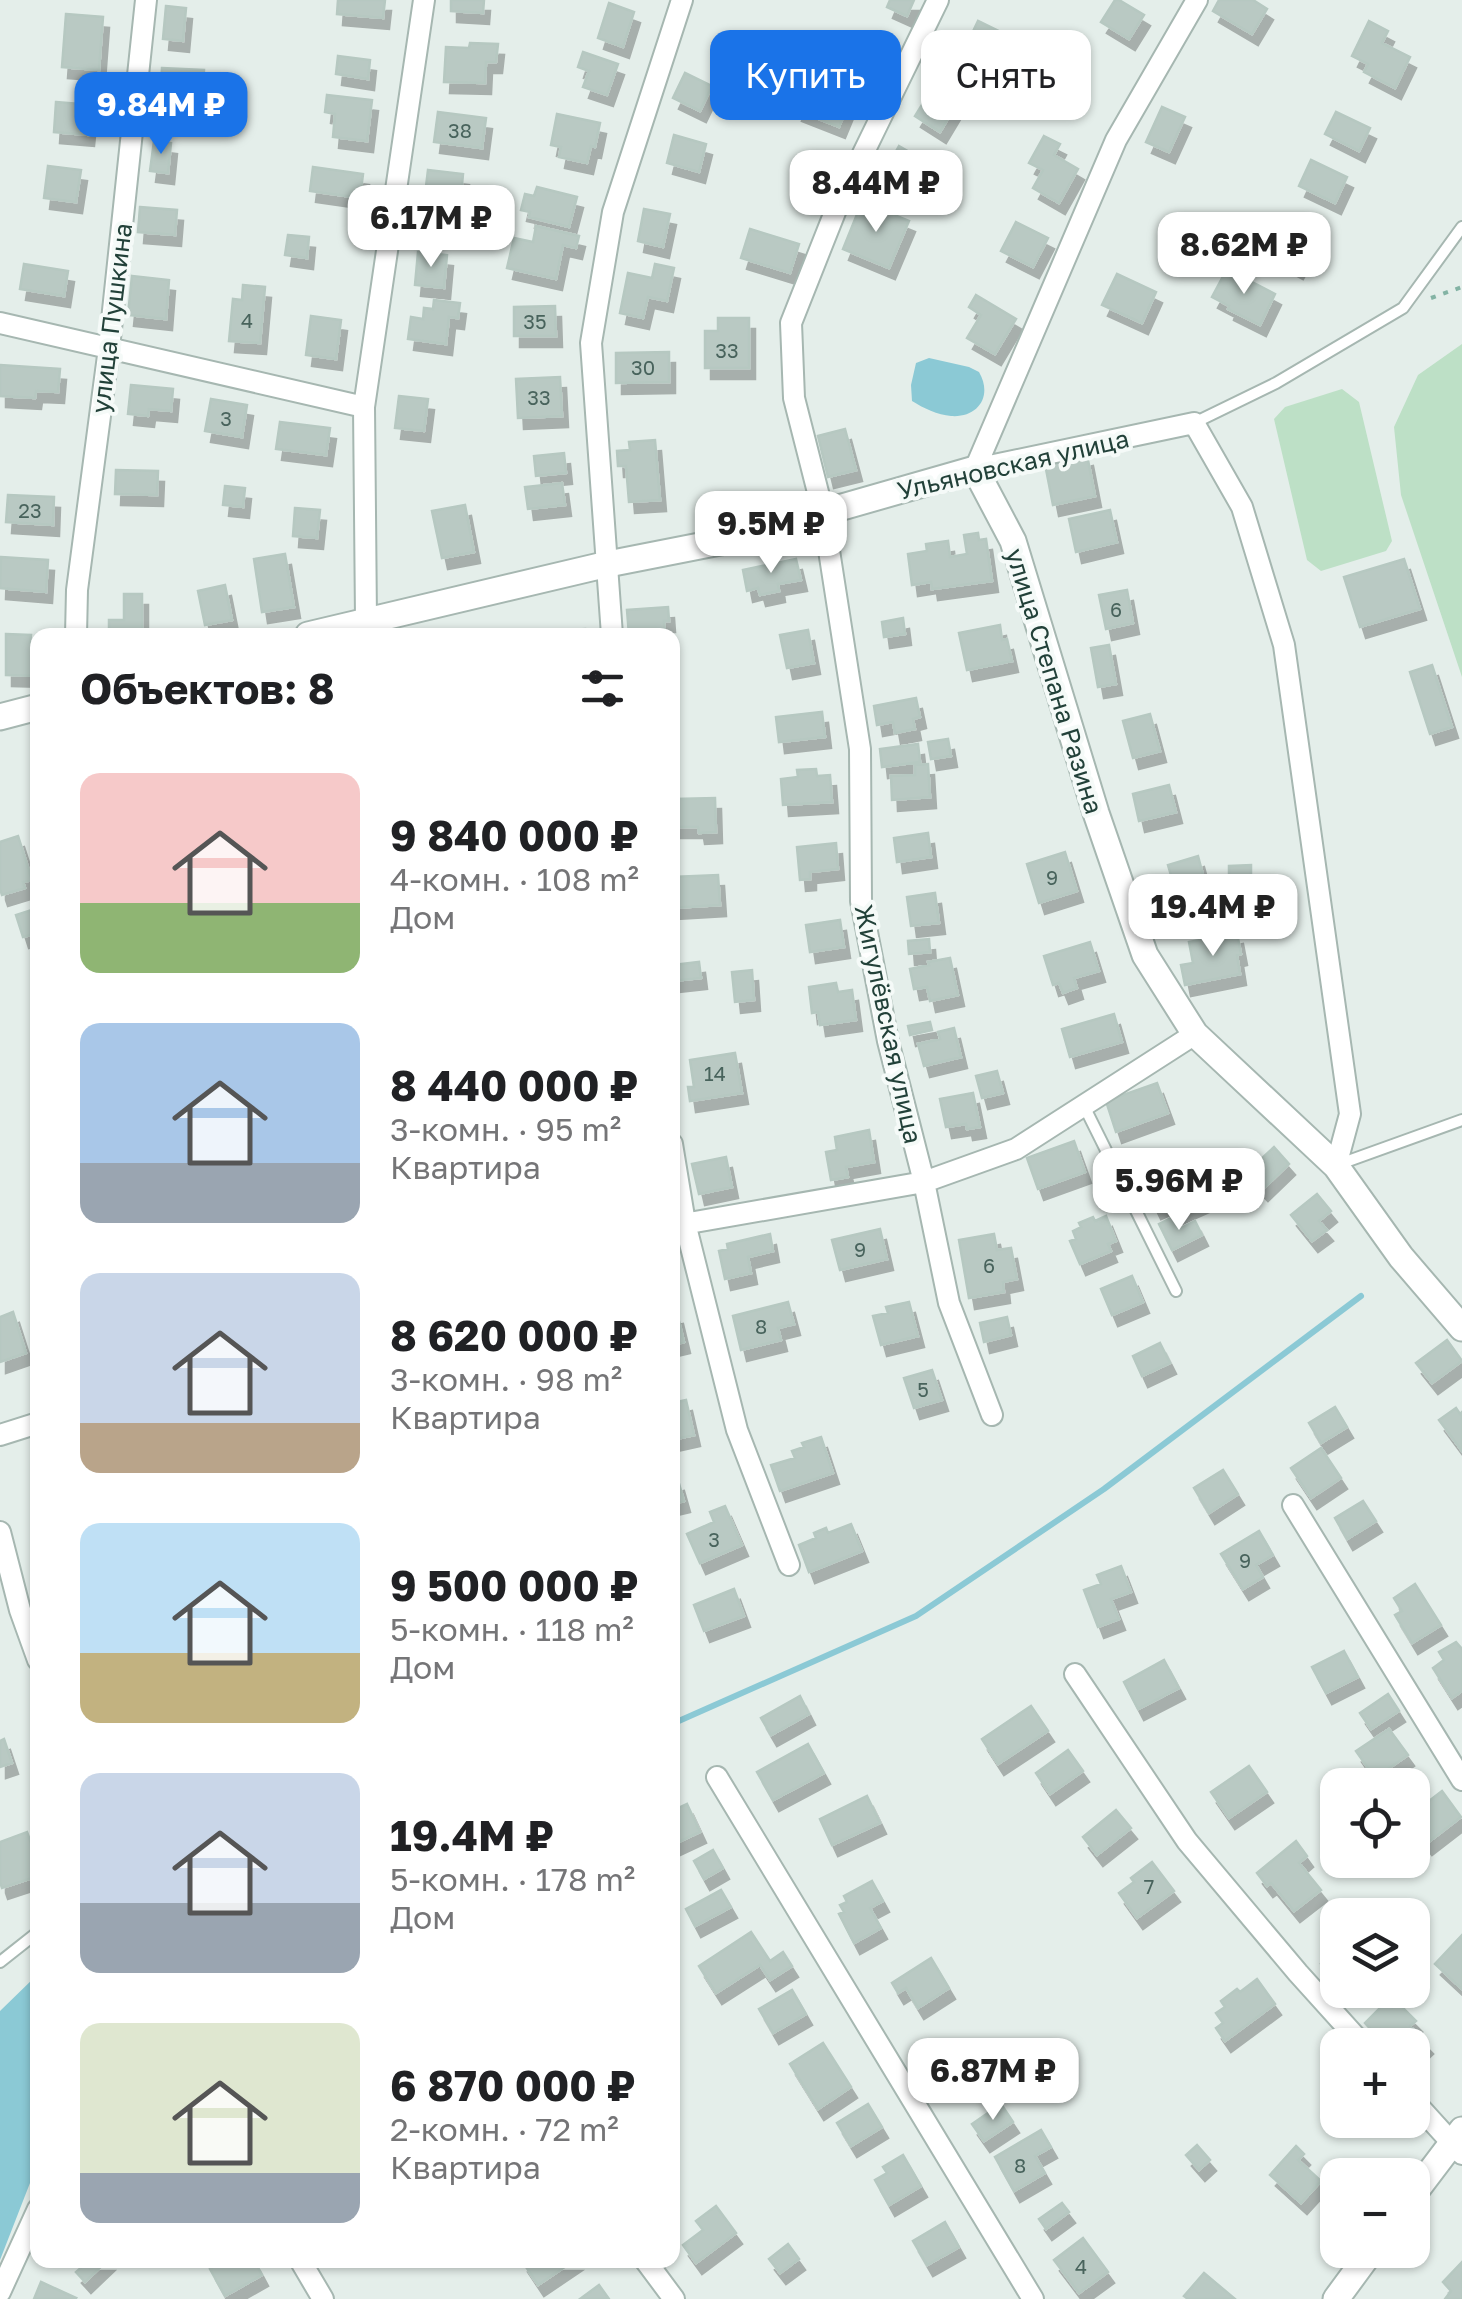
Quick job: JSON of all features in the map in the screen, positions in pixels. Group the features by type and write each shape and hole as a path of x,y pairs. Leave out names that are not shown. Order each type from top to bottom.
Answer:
{"street":[{"name":"улица Пушкина","path":"76,628 77,590 109,348 146,0"},
{"path":"364,627 364,407 424,0"},
{"path":"612,628 591,343 614,212 682,0"},
{"name":"Жигулёвская улица","path":"938,0 837,207 791,324 794,398 823,512 860,749 861,901 888,1041 924,1182 949,1303 992,1414"},
{"path":"975,469 1116,140 1196,0"},
{"path":"0,323 364,407"},
{"path":"1194,422 1242,508 1284,646 1350,1114 1336,1166"},
{"name":"Ульяновская улица","path":"364,627 608,564 720,542 975,469 1194,422"},
{"name":"улица Степана Разина","path":"975,469 1013,541 1144,956 1195,1034 1336,1166 1401,1257 1462,1328"},
{"path":"0,717 30,709"},
{"path":"680,1224 924,1182 1016,1149 1195,1034"},
{"path":"680,1228 737,1430 789,1565"},
{"path":"0,1436 30,1426"},
{"path":"1293,1504 1462,1780"},
{"path":"0,1532 30,1638"},
{"path":"1075,1674 1187,1841 1348,2028"},
{"path":"716,1777 1032,2299"},
{"path":"1430,2115 1459,2142 1430,2175"},
{"path":"0,2292 30,2226"},
{"path":"305,2268 323,2299"},
{"path":"650,2268 674,2299"},
{"path":"1336,2299 1359,2268"}],"lane":[{"path":"1194,422 1276,383 1403,308 1462,227"},
{"path":"1084,1106 1176,1290"},
{"path":"1336,1166 1462,1120"},
{"path":"0,1962 30,1938"}],"green space":[{"path":"1462,344 1462,677 1401,495 1394,427 1418,375"},
{"path":"1342,389 1359,402 1392,541 1386,551 1321,571 1307,560 1274,419 1285,407"}],"water":[{"path":"929,358 979,372 984,389 975,409 961,416 946,415 912,401 916,363"},
{"path":"30,1982 30,2183 0,2260 0,2011"}],"building":[{"path":"338,0 385,0 383,18 337,14"},
{"path":"451,0 484,0 483,13 451,11"},
{"path":"890,0 914,0 907,16 887,7"},
{"path":"1115,0 1144,15 1129,39 1101,22"},
{"path":"1219,0 1253,0 1267,9 1252,34 1213,11"},
{"path":"609,3 634,12 623,47 598,38"},
{"path":"166,6 186,8 183,41 163,39"},
{"path":"66,14 103,17 99,70 62,67"},
{"path":"978,21 997,30 974,30"},
{"path":"1369,21 1388,31 1382,43 1410,57 1395,88 1364,72 1368,64 1352,56"},
{"path":"470,43 498,44 496,62 486,62 485,83 444,82 446,47 469,48"},
{"path":"583,52 618,64 607,95 583,87 589,71 578,67"},
{"path":"338,56 370,60 368,79 336,74"},
{"path":"162,68 204,70 201,118 180,117 181,104 160,103"},
{"path":"685,73 710,85 700,111 673,98"},
{"path":"327,95 372,100 367,141 333,137 335,114 325,112"},
{"path":"56,102 91,105 88,135 54,132"},
{"path":"1162,107 1185,117 1169,152 1146,142"},
{"path":"438,112 486,118 482,148 434,142"},
{"path":"1336,112 1370,128 1359,151 1325,134"},
{"path":"557,114 600,123 587,163 559,157 561,147 551,145"},
{"path":"821,120 842,120 839,127"},
{"path":"921,120 947,120 940,132"},
{"path":"674,135 706,144 699,172 667,163"},
{"path":"1044,136 1060,144 1054,155 1078,169 1059,203 1033,188 1043,170 1029,163"},
{"path":"154,141 171,143 168,173 150,171"},
{"path":"899,146 944,172 933,192 914,182 906,197 879,182"},
{"path":"1311,160 1347,177 1335,203 1299,186"},
{"path":"48,166 81,170 76,202 44,198"},
{"path":"313,167 363,174 360,198 310,191"},
{"path":"428,170 463,174 460,206 424,203"},
{"path":"537,187 577,197 569,227 529,217 530,212 521,210 525,194 534,196"},
{"path":"862,202 909,221 889,268 843,249"},
{"path":"140,207 177,210 175,235 138,232"},
{"path":"644,209 670,214 663,247 638,241"},
{"path":"1296,215 1319,228 1297,268 1258,247 1275,216 1291,225"},
{"path":"1016,222 1048,238 1033,267 1001,251"},
{"path":"536,226 579,236 576,248 563,245 556,279 507,268 514,238 533,242"},
{"path":"750,229 799,244 790,273 741,258"},
{"path":"288,235 309,237 307,258 285,255"},
{"path":"418,252 447,255 444,288 415,285"},
{"path":"24,264 68,271 64,296 20,289"},
{"path":"655,264 674,268 667,301 648,297 643,318 620,313 628,273 652,278"},
{"path":"1227,269 1275,294 1260,325 1212,297"},
{"path":"1117,274 1156,292 1142,323 1102,305"},
{"path":"132,276 169,280 166,319 128,315"},
{"path":"243,285 265,287 260,343 229,341 233,299 242,300"},
{"path":"976,295 1016,319 995,354 967,338 981,315 969,307"},
{"path":"434,300 460,303 458,318 449,317 446,344 408,339 411,317 423,319 424,308 433,309"},
{"path":"555,306 556,336 514,336 514,307"},
{"path":"311,316 341,320 336,359 306,355"},
{"path":"718,318 749,318 749,368 705,368 705,331 718,331"},
{"path":"669,352 669,382 616,383 616,353"},
{"path":"0,365 60,369 58,392 36,391 35,398 0,396"},
{"path":"560,377 562,416 518,418 516,379"},
{"path":"131,385 173,389 171,411 149,409 148,416 128,414"},
{"path":"399,396 428,399 424,431 395,428"},
{"path":"211,399 247,405 242,437 205,431"},
{"path":"280,422 330,428 326,455 276,449"},
{"path":"845,429 856,470 828,477 818,436"},
{"path":"655,440 660,500 629,502 626,466 618,466 617,451 630,450 629,442"},
{"path":"564,453 566,473 536,476 534,456"},
{"path":"1087,455 1095,496 1053,505 1045,464"},
{"path":"116,470 158,471 157,495 115,494"},
{"path":"562,483 565,505 528,509 525,487"},
{"path":"225,486 245,488 243,507 223,505"},
{"path":"8,495 54,497 53,525 6,522"},
{"path":"465,505 474,552 442,558 432,511"},
{"path":"295,508 320,510 317,538 293,536"},
{"path":"1110,510 1117,542 1076,552 1069,519"},
{"path":"978,533 979,540 986,539 992,581 932,589 931,582 912,585 908,554 927,551 926,544 948,541 950,557 967,554 964,535"},
{"path":"285,554 294,607 262,612 254,559"},
{"path":"1,557 48,560 46,592 0,588"},
{"path":"796,559 801,580 778,584 779,591 760,595 758,588 747,591 743,570"},
{"path":"1404,559 1420,609 1360,627 1344,577"},
{"path":"225,585 232,620 205,625 198,591"},
{"path":"1127,590 1133,623 1106,629 1099,595"},
{"path":"124,594 142,594 142,628 109,628 109,620 124,620"},
{"path":"668,607 669,621 664,621 664,628 628,628 627,610"},
{"path":"903,618 905,634 884,637 882,622"},
{"path":"1000,625 1012,661 967,670 959,633"},
{"path":"808,630 814,663 787,668 780,635"},
{"path":"6,634 30,635 30,676 6,675"},
{"path":"1109,645 1116,684 1098,687 1091,648"},
{"path":"1432,665 1452,727 1430,734 1410,672"},
{"path":"916,698 920,717 913,719 915,729 895,733 893,722 877,725 874,706"},
{"path":"822,712 825,737 779,742 776,717"},
{"path":"1150,714 1160,751 1133,758 1123,721"},
{"path":"948,739 951,756 931,759 928,742"},
{"path":"918,744 920,762 882,767 880,749"},
{"path":"928,764 930,797 892,800 891,776 915,775 915,765"},
{"path":"816,769 817,776 830,775 832,802 783,805 781,779 798,777 797,770"},
{"path":"1169,785 1176,812 1139,821 1133,794"},
{"path":"715,798 716,832 699,833 698,827 680,827 680,799"},
{"path":"928,833 931,857 897,862 894,838"},
{"path":"18,836 30,874 30,880 23,882 25,888 2,895 0,889 0,842"},
{"path":"836,843 838,869 810,872 810,879 800,880 797,847"},
{"path":"1065,852 1077,891 1039,903 1027,864"},
{"path":"1198,856 1207,890 1178,899 1168,865"},
{"path":"1251,865 1251,880 1229,881 1229,866"},
{"path":"718,875 720,905 680,908 680,877"},
{"path":"935,893 939,923 911,926 907,897"},
{"path":"30,911 30,935 23,937 16,915"},
{"path":"840,920 844,947 810,952 806,925"},
{"path":"1237,933 1240,974 1185,985 1181,965 1193,963 1189,942"},
{"path":"929,939 930,952 909,954 908,941"},
{"path":"1090,942 1099,971 1074,978 1077,988 1063,993 1059,983 1053,985 1044,956"},
{"path":"950,958 958,995 930,1001 927,987 914,989 910,969"},
{"path":"699,962 701,978 680,980 680,964"},
{"path":"752,970 754,1000 735,1002 732,972"},
{"path":"836,983 838,992 852,990 856,1020 820,1025 818,1012 812,1013 809,987"},
{"path":"1114,1014 1122,1042 1070,1057 1062,1029"},
{"path":"930,1022 932,1030 910,1035 908,1026"},
{"path":"954,1028 961,1057 924,1066 918,1044 940,1039 938,1032"},
{"path":"735,1053 742,1093 690,1101 688,1087 694,1087 690,1060"},
{"path":"997,1071 1003,1093 982,1098 976,1076"},
{"path":"1157,1083 1168,1113 1116,1132 1106,1101"},
{"path":"973,1093 980,1127 946,1127 940,1099"},
{"path":"869,1130 874,1162 846,1167 848,1177 831,1180 826,1152 837,1150 835,1137"},
{"path":"1074,1141 1085,1172 1038,1189 1027,1158"},
{"path":"1274,1147 1289,1164 1262,1190 1246,1173"},
{"path":"726,1157 732,1187 699,1194 692,1164"},
{"path":"1188,1167 1203,1201 1176,1213 1171,1201 1155,1208 1145,1187"},
{"path":"1317,1194 1331,1211 1319,1221 1327,1230 1312,1241 1291,1215"},
{"path":"1106,1216 1116,1241 1108,1244 1111,1251 1080,1264 1070,1241 1076,1239 1073,1231 1081,1227 1079,1223"},
{"path":"1175,1216 1181,1228 1195,1221 1202,1235 1172,1250 1159,1224"},
{"path":"880,1229 887,1259 840,1270 832,1240"},
{"path":"770,1234 773,1251 748,1257 751,1273 725,1279 719,1251 728,1249 727,1244"},
{"path":"994,1234 997,1250 1011,1248 1017,1279 1003,1282 1004,1292 969,1298 959,1240"},
{"path":"1132,1276 1143,1302 1112,1315 1101,1289"},
{"path":"788,1302 794,1324 778,1328 781,1340 741,1350 733,1316"},
{"path":"909,1302 918,1336 881,1345 873,1316 888,1313 886,1307"},
{"path":"13,1312 26,1353 0,1362 0,1317"},
{"path":"1007,1317 1011,1335 984,1342 980,1323"},
{"path":"1447,1340 1462,1361 1432,1383 1416,1363"},
{"path":"1160,1343 1170,1363 1142,1376 1133,1356"},
{"path":"932,1370 942,1400 914,1408 904,1378"},
{"path":"686,1400 694,1435 680,1438 680,1401"},
{"path":"1335,1407 1347,1427 1321,1443 1309,1423"},
{"path":"1456,1408 1462,1412 1462,1451 1439,1420"},
{"path":"821,1437 833,1473 780,1491 771,1465 795,1458 792,1451"},
{"path":"1321,1448 1341,1478 1311,1498 1291,1468"},
{"path":"1223,1470 1238,1494 1209,1513 1194,1488"},
{"path":"1363,1501 1376,1521 1347,1539 1335,1518"},
{"path":"725,1506 742,1545 700,1563 687,1534 714,1522 710,1512"},
{"path":"851,1524 862,1551 809,1572 799,1545 816,1538 814,1533 826,1528 828,1533"},
{"path":"1259,1531 1273,1555 1256,1565 1263,1577 1243,1589 1221,1554"},
{"path":"1121,1566 1131,1592 1111,1599 1119,1619 1098,1627 1084,1590 1101,1584 1097,1575"},
{"path":"1415,1584 1441,1625 1412,1643 1395,1615 1402,1611 1394,1598"},
{"path":"734,1589 744,1616 704,1631 694,1605"},
{"path":"1456,1642 1462,1649 1462,1691 1452,1698 1433,1668 1444,1660 1439,1652"},
{"path":"1344,1651 1358,1677 1326,1693 1312,1667"},
{"path":"1164,1660 1179,1688 1138,1709 1124,1682"},
{"path":"1388,1694 1399,1711 1371,1729 1360,1713"},
{"path":"800,1696 809,1714 771,1735 761,1718"},
{"path":"1031,1706 1048,1731 998,1764 982,1739"},
{"path":"1389,1729 1408,1755 1389,1768 1368,1768 1356,1751"},
{"path":"4,1739 12,1763 0,1767 0,1741"},
{"path":"808,1744 824,1773 773,1800 757,1772"},
{"path":"1068,1750 1083,1771 1050,1794 1036,1773"},
{"path":"1249,1766 1267,1792 1229,1818 1211,1792"},
{"path":"1442,1791 1461,1817 1430,1841 1430,1800"},
{"path":"867,1796 880,1823 832,1845 820,1819"},
{"path":"687,1804 700,1832 680,1841 680,1807"},
{"path":"1116,1810 1131,1828 1097,1855 1083,1837"},
{"path":"27,1832 30,1879 2,1888 0,1842"},
{"path":"1296,1841 1307,1856 1299,1863 1321,1890 1294,1911 1271,1883 1267,1886 1257,1873"},
{"path":"713,1850 723,1868 704,1879 694,1861"},
{"path":"1152,1862 1174,1891 1137,1918 1119,1893"},
{"path":"872,1881 883,1901 870,1908 881,1928 854,1943 839,1914 844,1912 840,1905 847,1902 844,1896"},
{"path":"721,1890 731,1907 695,1926 686,1909"},
{"path":"751,1932 770,1961 783,1952 792,1966 770,1980 760,1965 716,1993 699,1966"},
{"path":"1462,1935 1462,1989 1435,1964"},
{"path":"931,1958 949,1988 918,2008 906,1988 898,1993 892,1983"},
{"path":"1257,1979 1275,2004 1225,2041 1216,2028 1223,2023 1216,2013 1225,2007 1221,2001"},
{"path":"792,1990 806,2014 773,2033 759,2009"},
{"path":"1380,2008 1403,2008 1416,2021 1412,2028 1370,2028 1365,2023"},
{"path":"823,2043 851,2087 818,2109 790,2064"},
{"path":"868,2104 882,2127 851,2146 837,2123"},
{"path":"1001,2104 1013,2122 984,2141 972,2124"},
{"path":"1041,2130 1051,2147 1035,2156 1045,2173 1014,2191 995,2157"},
{"path":"1197,2145 1210,2160 1199,2170 1186,2155"},
{"path":"1296,2146 1304,2154 1298,2160 1320,2182 1301,2203 1270,2175"},
{"path":"903,2155 921,2186 889,2205 875,2180 887,2173 883,2167"},
{"path":"1062,2203 1069,2212 1046,2229 1039,2219"},
{"path":"716,2206 736,2233 696,2263 683,2245 703,2230 696,2221"},
{"path":"945,2222 959,2247 927,2265 913,2241"},
{"path":"1083,2238 1108,2272 1079,2293 1054,2260"},
{"path":"788,2244 799,2259 780,2273 769,2259"},
{"path":"1462,2262 1462,2299 1445,2299 1451,2291 1443,2282"},
{"path":"81,2268 100,2268 85,2282 76,2272"},
{"path":"258,2268 262,2275 225,2296 210,2269"},
{"path":"527,2268 563,2268 538,2285"},
{"path":"1204,2273 1235,2299 1184,2296"},
{"path":"41,2282 76,2298 34,2299"},
{"path":"599,2285 609,2299 580,2299"}],"waterway":[{"path":"680,1720 916,1616 1104,1489 1361,1296"}]}
